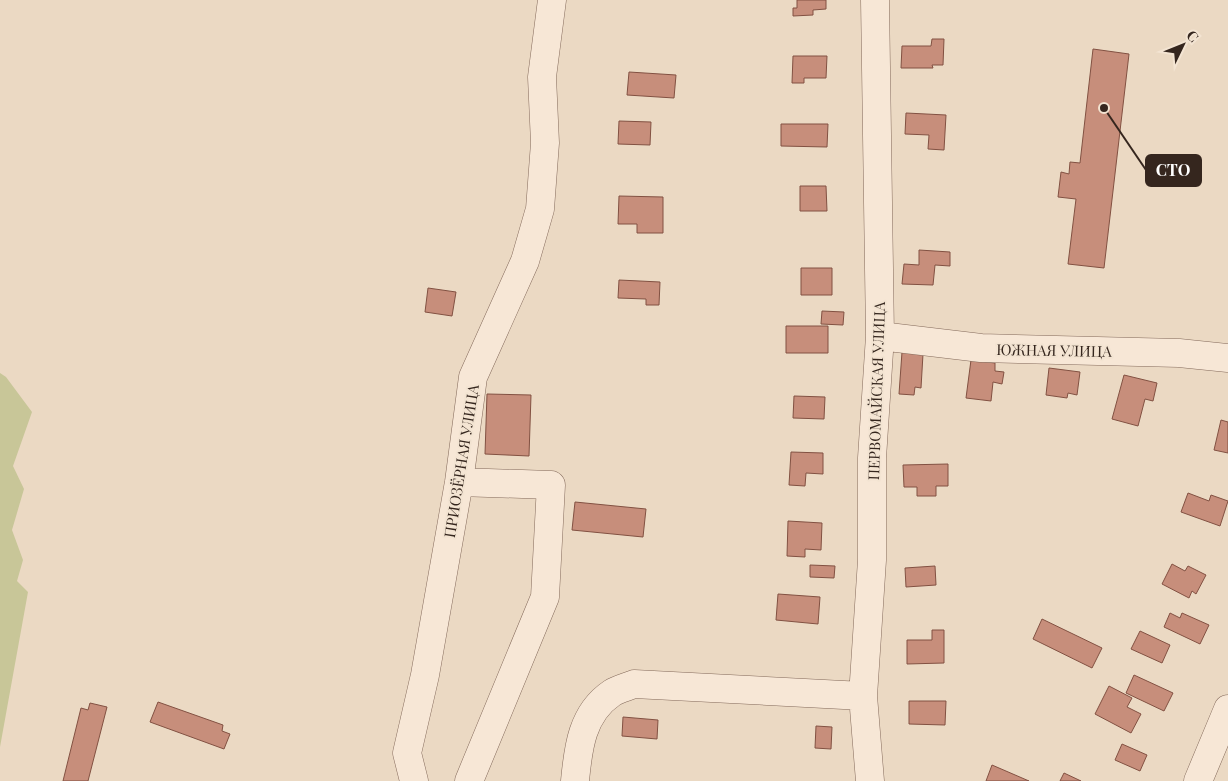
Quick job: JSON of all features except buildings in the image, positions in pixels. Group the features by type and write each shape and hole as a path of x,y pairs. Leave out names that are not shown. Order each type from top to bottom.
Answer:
{"street":[{"name":"ПРИОЗЁРНАЯ УЛИЦА","path":"414,781 407,753 425,675 459,482 473,377 525,261 540,209 546,143 542,77 552,0"},
{"name":"ПЕРВОМАЙСКАЯ УЛИЦА","path":"870,781 863,696 872,560 872,458 880,336 875,0"},
{"name":"ЮЖНАЯ УЛИЦА","path":"880,336 981,348 1179,353 1228,358"},
{"path":"459,482 551,485 544,596 469,781"},
{"path":"574,781 583,727 594,711 612,693 634,684 863,696"},
{"path":"1198,781 1228,709"}],"shaded area":[{"path":"0,373 6,377 32,412 13,466 24,489 12,530 23,560 17,581 28,592 0,747"}],"place":[{"name":"СТО","path":"1104,108"}]}
